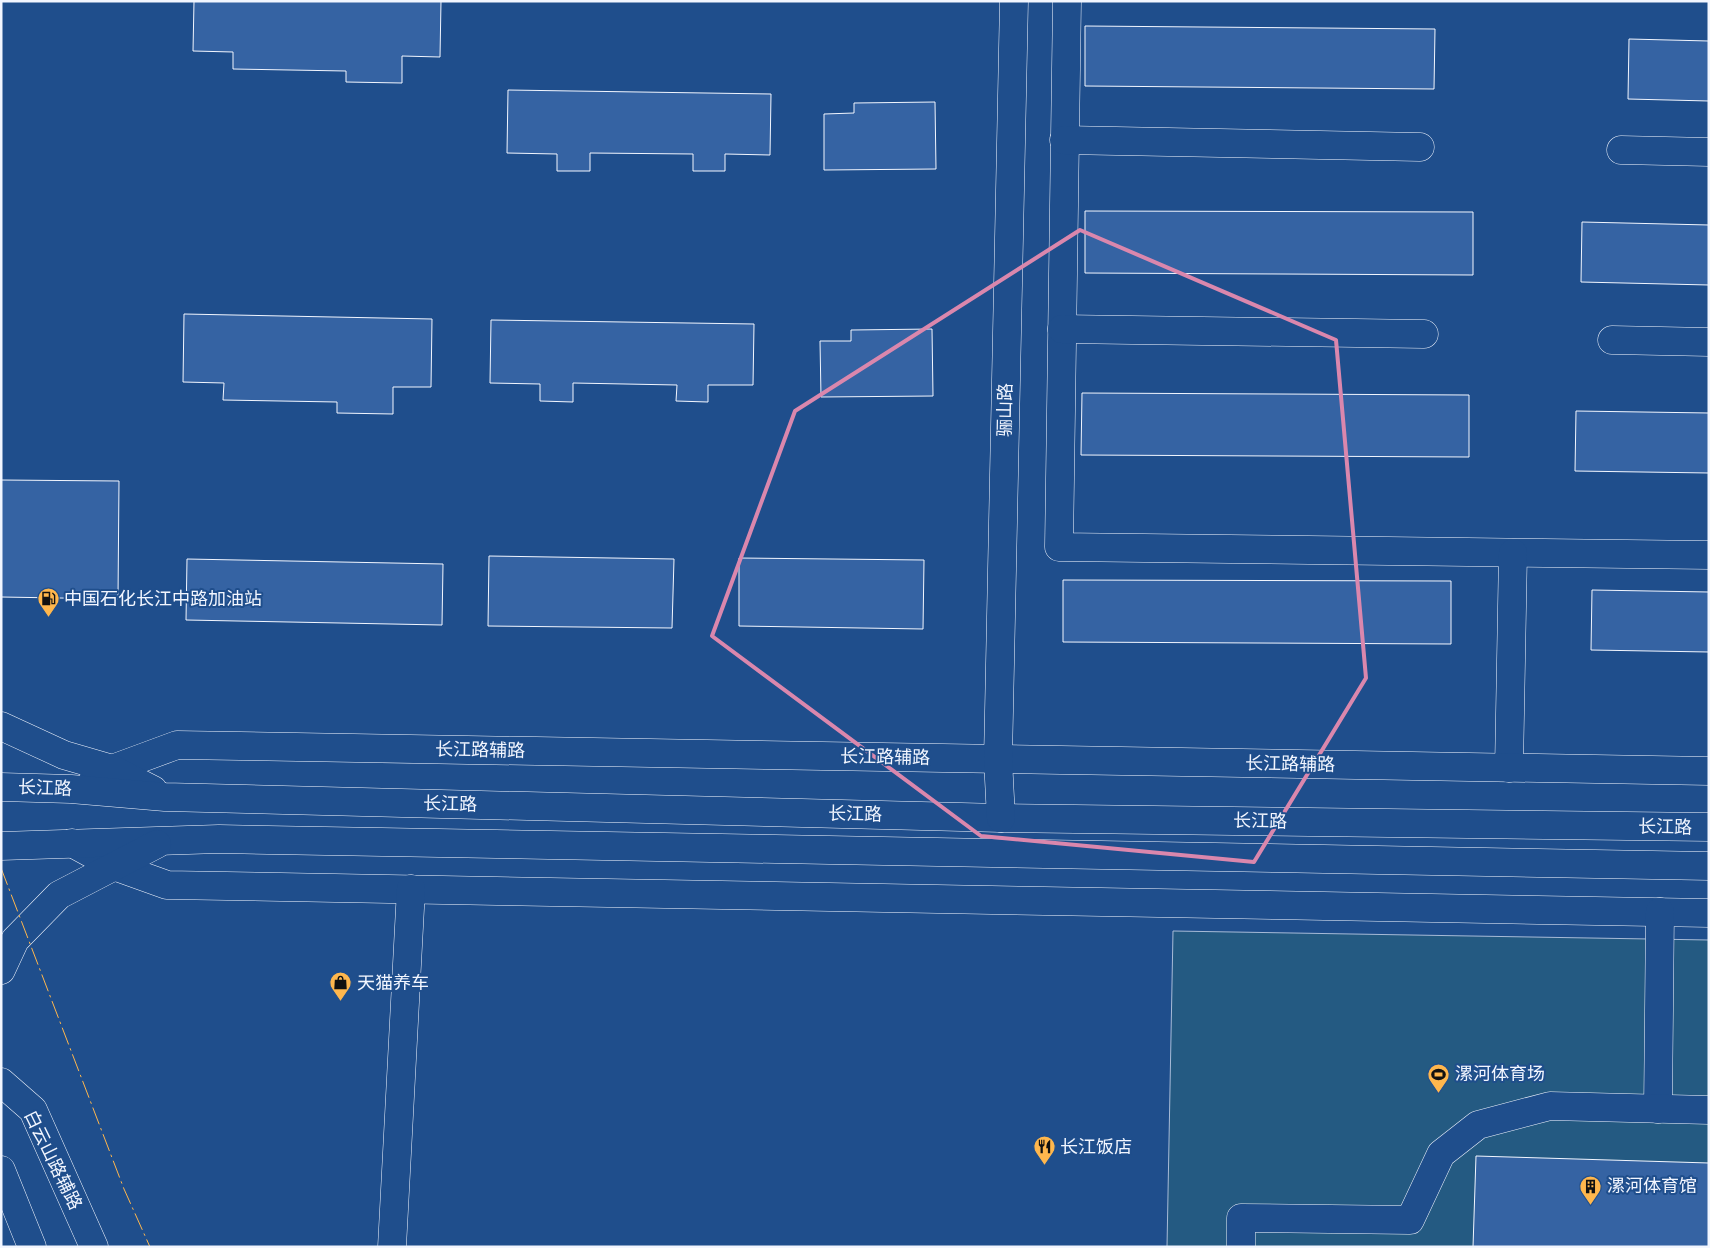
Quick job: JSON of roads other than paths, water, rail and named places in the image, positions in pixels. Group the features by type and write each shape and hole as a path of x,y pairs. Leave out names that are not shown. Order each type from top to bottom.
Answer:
{"main road":[{"name":"骊山路","path":"1001,818 998,759 1014,1"},
{"path":"1066,1 1059,547 1709,555"},
{"path":"1064,140 1420,146"},
{"path":"1621,150 1709,152"},
{"path":"1062,328 1424,334"},
{"path":"1612,340 1709,342"},
{"path":"1509,768 1513,553"},
{"path":"1,726 64,755 112,769 165,797"},
{"name":"长江路辅路","path":"71,789 112,769 176,745 1709,771"},
{"name":"长江路","path":"1,787 71,789 165,797 1001,818 1709,827"},
{"name":"长江路","path":"1,846 219,839 1709,866"},
{"path":"1,970 15,940 59,895 162,842"},
{"path":"72,843 114,866 167,885 1709,913"},
{"path":"392,1247 412,889"},
{"path":"1658,1109 1660,912"},
{"name":"白云山路辅路","path":"1,1082 33,1110 94,1247"},
{"path":"1241,1247 1241,1218 1410,1220 1441,1154 1478,1125 1550,1106 1709,1110"},
{"path":"1,1170 32,1247"}],"place":[{"name":"中国石化长江中路加油站","path":"48,618"},
{"name":"天猫养车","path":"341,1002"},
{"name":"漯河体育场","path":"1439,1093"},
{"name":"长江饭店","path":"1044,1166"},
{"name":"漯河体育馆","path":"1591,1205"}]}
